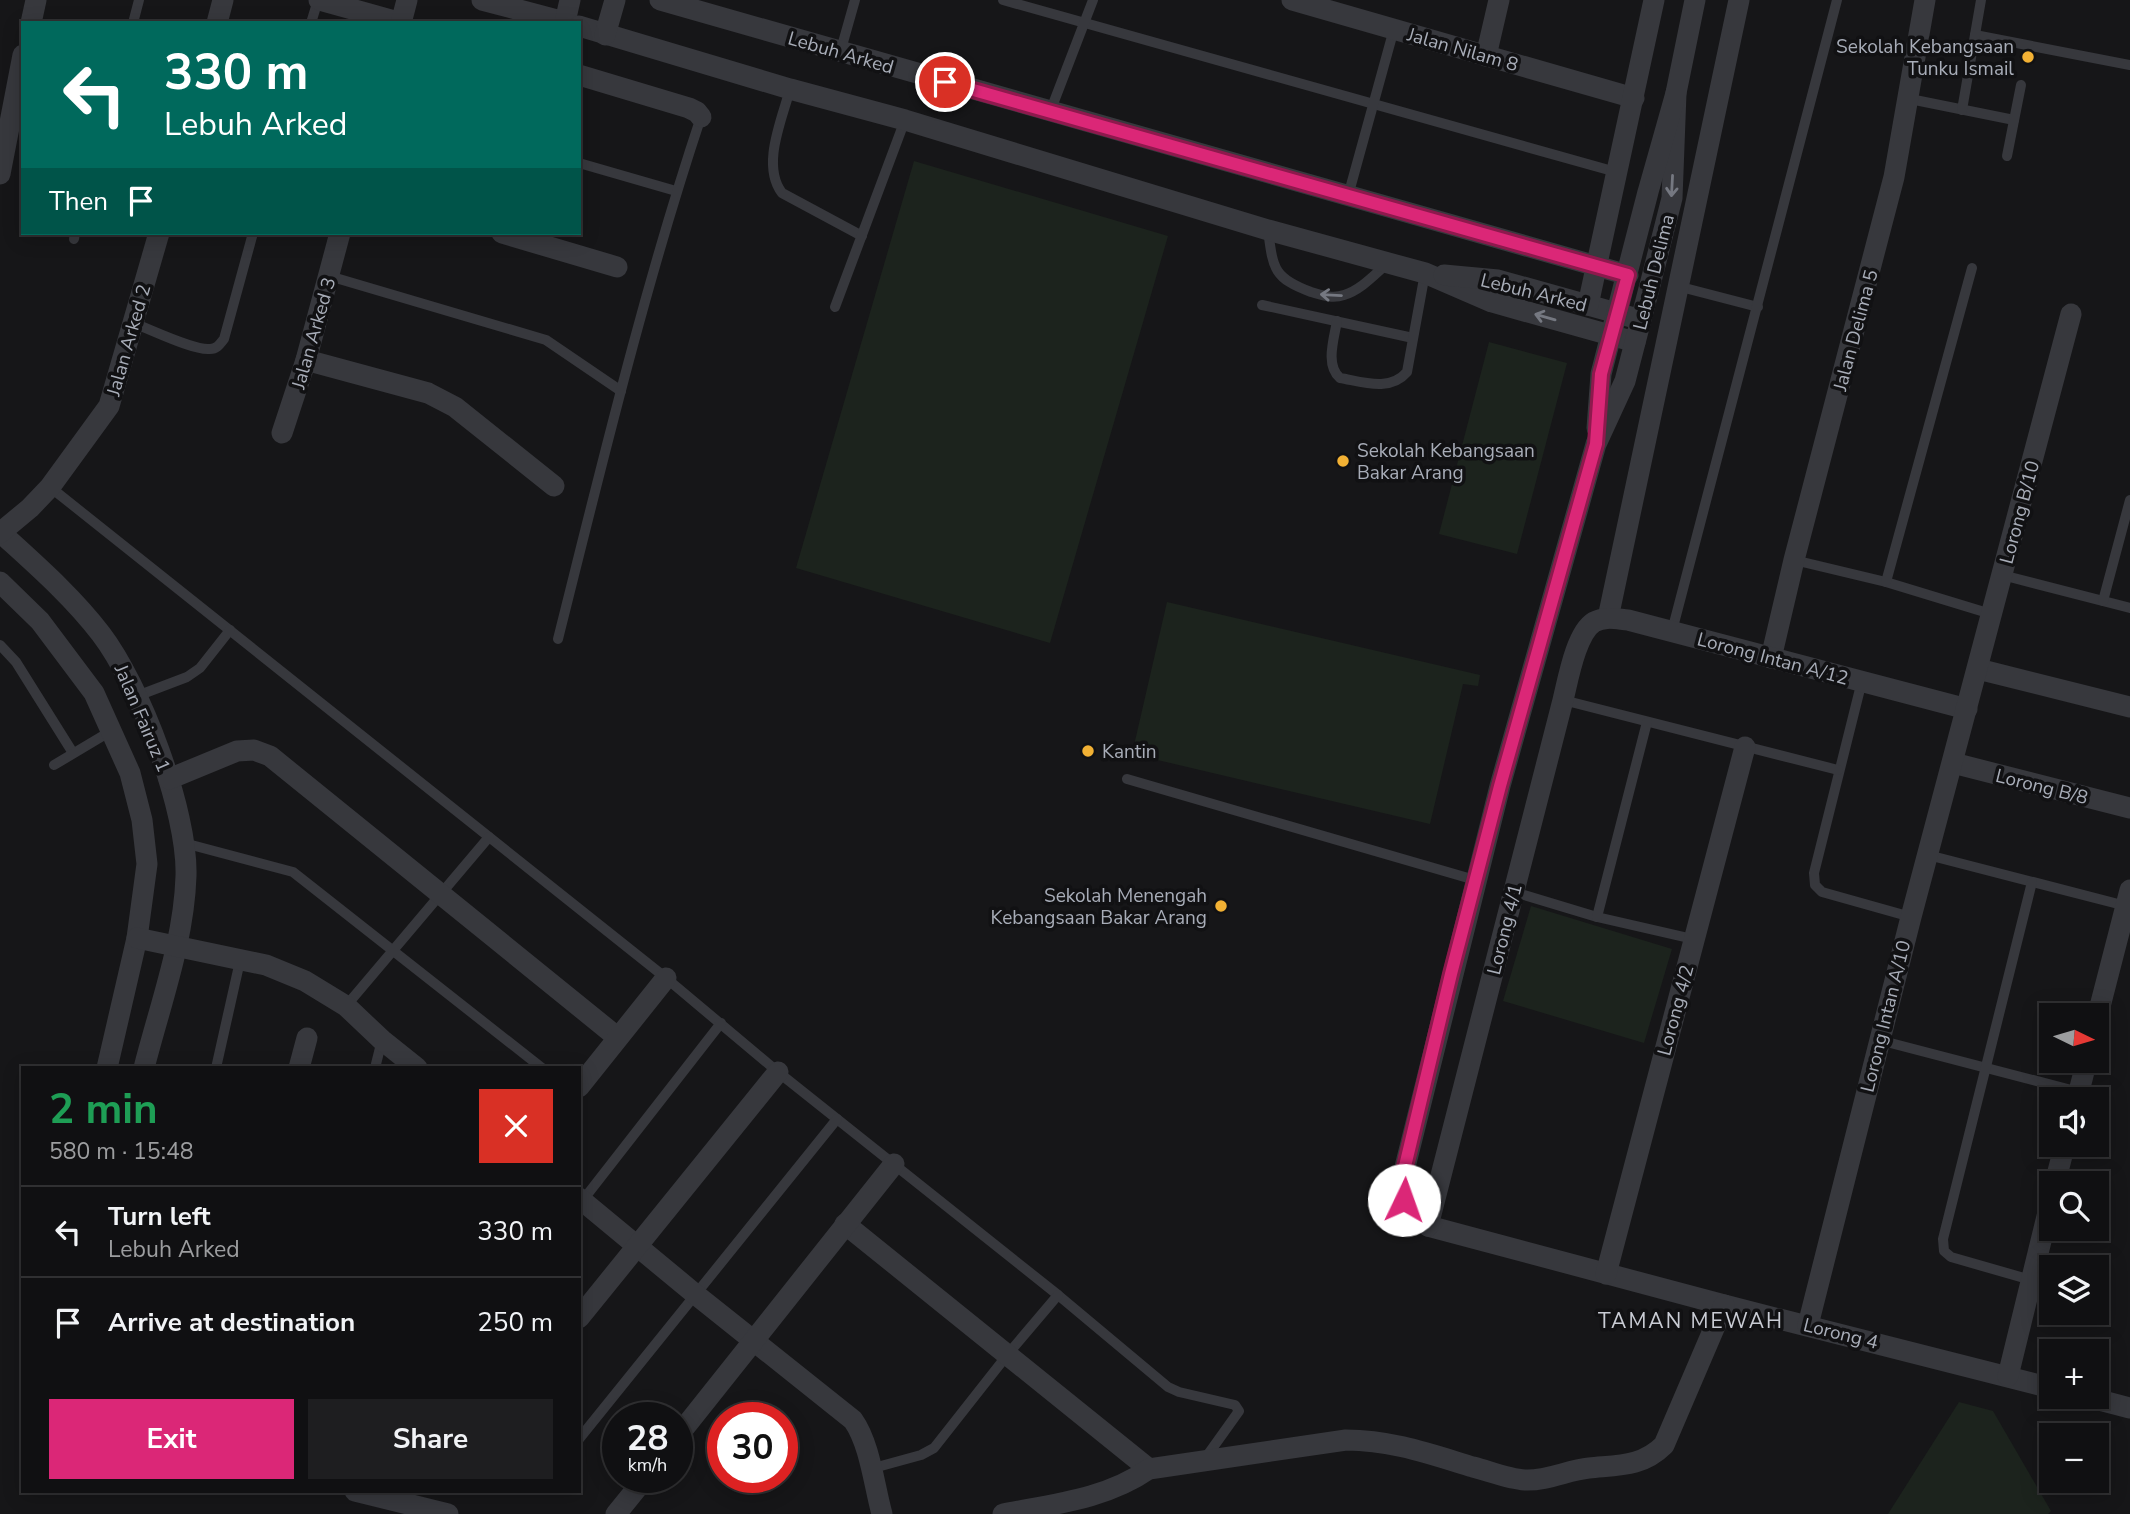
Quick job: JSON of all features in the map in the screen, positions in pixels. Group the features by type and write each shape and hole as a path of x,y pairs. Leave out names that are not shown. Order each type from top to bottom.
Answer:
{"street":[{"path":"31,21 36,0"},
{"path":"218,21 223,0"},
{"path":"319,0 394,21"},
{"path":"402,21 407,0"},
{"name":"Lebuh Arked","path":"482,0 560,21"},
{"path":"570,0 571,21"},
{"path":"605,35 615,0"},
{"name":"Lebuh Arked","path":"660,0 1628,275"},
{"name":"Jalan Nilam 8","path":"1292,0 1634,98"},
{"path":"1486,56 1499,0"},
{"path":"1588,305 1654,0"},
{"name":"Lebuh Delima","path":"1596,444 1601,374 1676,93 1695,0"},
{"path":"1608,618 1676,286 1739,0"},
{"name":"Jalan Delima 5","path":"1771,658 1794,560 1878,247 1910,99 1925,0"},
{"name":"Lebuh Arked","path":"581,27 905,120 1268,230 1425,273 1492,302 1635,342"},
{"path":"0,174 8,77 21,58"},
{"path":"581,76 689,108 697,111 701,117"},
{"name":"Lebuh Delima","path":"1428,1226 1404,1200 1401,1183 1475,880 1596,444 1625,381 1641,320 1671,198 1676,93"},
{"name":"Jalan Arked 2","path":"0,533 50,486 109,406 158,235"},
{"name":"Jalan Arked 3","path":"282,433 306,360 340,235"},
{"path":"509,235 617,267"},
{"name":"Lebuh Arked","path":"1425,273 1498,279 1641,320"},
{"name":"Lorong B/10","path":"1967,709 2071,314"},
{"path":"306,360 428,393 455,407 554,486"},
{"name":"Jalan Fairuz 1","path":"0,533 74,603 122,664 169,779 184,843 186,875 176,947 145,1066"},
{"path":"0,582 40,621 94,693 130,773 142,820 147,864 137,937 107,1066"},
{"name":"Lorong Intan A/12","path":"1608,618 1672,631 1967,709"},
{"name":"Lorong 4/1","path":"1428,1226 1563,700 1584,633 1593,622 1608,618"},
{"path":"1978,668 2130,707"},
{"name":"Lorong Intan A/10","path":"1808,1325 1879,1040 1967,709"},
{"name":"Lorong 4/2","path":"1606,1274 1745,747"},
{"path":"169,779 237,751 254,750 270,756 617,1038"},
{"name":"Lorong B/8","path":"1953,763 2130,808"},
{"path":"2101,1003 2128,898"},
{"path":"137,937 287,972 346,1006 414,1066"},
{"path":"581,1084 666,978"},
{"path":"300,1066 307,1038"},
{"path":"581,1316 778,1072"},
{"path":"693,1417 894,1164"},
{"path":"581,1199 853,1420 861,1430 882,1514"},
{"path":"845,1224 1149,1469"},
{"name":"Lorong 4","path":"1428,1226 2039,1385"},
{"path":"2008,1376 2041,1241"},
{"path":"1003,1514 1108,1491 1149,1469 1346,1440 1397,1444 1525,1480 1572,1470 1635,1464 1653,1457 1664,1445 1724,1305"},
{"path":"2109,1403 2130,1408"},
{"path":"367,1493 448,1514"},
{"path":"617,1514 633,1493"}],"lane":[{"path":"134,21 139,0"},
{"path":"312,21 319,0"},
{"path":"840,53 855,0"},
{"path":"1003,0 1616,172"},
{"path":"1050,112 1093,0"},
{"path":"1672,631 1837,0"},
{"path":"1962,110 1981,0"},
{"path":"1348,196 1394,29"},
{"path":"1975,35 2130,65"},
{"path":"2007,156 2021,85"},
{"path":"790,89 776,144 772,172 775,183 782,192 862,236"},
{"path":"1910,99 2014,120"},
{"path":"558,639 621,391 676,191 701,117"},
{"path":"835,307 905,120"},
{"path":"581,164 676,191"},
{"path":"1268,230 1272,260 1279,274 1289,284 1327,297 1343,296 1357,289 1388,263"},
{"path":"133,323 192,346 209,350 217,347 224,339 252,235"},
{"path":"1886,582 1972,268"},
{"path":"1337,321 1331,360 1335,373 1340,377 1386,385 1401,380 1407,372 1425,273"},
{"path":"330,276 546,340 621,391"},
{"path":"1676,286 1758,307"},
{"path":"1262,305 1413,338"},
{"path":"50,486 722,1023 778,1072 1058,1295 1168,1387 1235,1405 1239,1411 1204,1461"},
{"path":"2103,601 2130,500"},
{"path":"1794,560 1886,582 1992,614"},
{"path":"2002,575 2130,608"},
{"path":"137,696 187,677 200,668 230,630"},
{"path":"0,645 16,662 73,753"},
{"path":"1862,681 1814,873 1815,885 1822,892 1911,917"},
{"path":"1563,700 1838,770"},
{"path":"1597,917 1647,722"},
{"path":"54,765 111,731"},
{"path":"1127,779 1475,880"},
{"path":"346,1006 489,837"},
{"path":"184,843 293,872 539,1066"},
{"path":"1928,855 2032,882 2128,898"},
{"path":"2031,1280 1951,1257 1944,1251 1942,1239 2032,882"},
{"path":"1514,892 1597,917 1693,939"},
{"path":"216,1066 240,961"},
{"path":"581,1199 722,1023"},
{"path":"376,1066 382,1040"},
{"path":"1879,1040 2049,1087"},
{"path":"581,1436 837,1119"},
{"path":"870,1469 934,1448 1058,1295"}],"shaded area":[{"path":"914,161 1168,236 1050,643 796,568"},
{"path":"1489,342 1567,363 1517,554 1439,534"},
{"path":"1167,602 1480,675 1478,686 1463,684 1430,824 1132,754"},
{"path":"1531,906 1672,949 1644,1043 1503,1001"},
{"path":"1959,1402 1993,1411 2051,1511 2048,1514 1888,1514"}],"place":[{"name":"Sekolah Kebangsaan Tunku Ismail","path":"2028,57"},
{"name":"Sekolah Kebangsaan Bakar Arang","path":"1343,461"},
{"name":"Kantin","path":"1088,751"},
{"name":"Sekolah Menengah Kebangsaan Bakar Arang","path":"1221,906"}],"district":[{"name":"TAMAN MEWAH","path":"1691,1321"}],"route":[{"path":"945,82 1628,275 1601,374 1596,444 1500,786 1451,974 1401,1183 1404,1200"}]}
